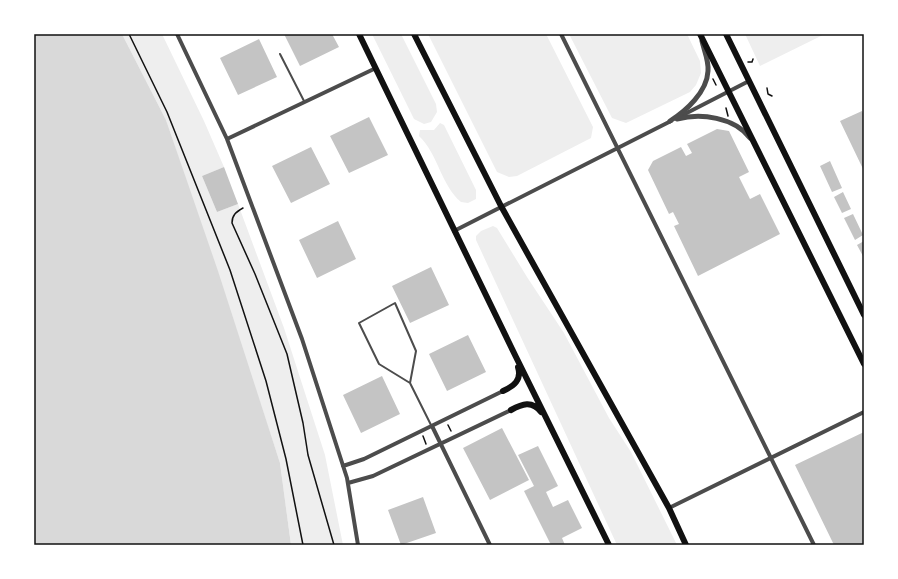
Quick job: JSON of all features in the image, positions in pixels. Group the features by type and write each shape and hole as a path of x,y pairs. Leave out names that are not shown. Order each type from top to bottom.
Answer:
{"main road":[{"path":"359,34 454,231 610,545"},
{"path":"414,34 501,206 669,508 686,545"},
{"path":"700,34 864,364"},
{"path":"726,34 864,315"},
{"path":"503,391 513,386 518,381 519,370 516,357"},
{"path":"511,410 523,404 533,405 545,416"}],"street":[{"path":"177,34 227,139 302,339 348,483 358,545"},
{"path":"561,34 814,545"},
{"path":"672,120 688,107 700,92 708,77 708,65 700,34"},
{"path":"227,139 376,68"},
{"path":"454,231 749,81"},
{"path":"672,120 696,116 727,121 740,129 754,144"},
{"path":"343,466 364,459 503,391"},
{"path":"348,483 373,476 441,445 511,410"},
{"path":"669,508 864,412"},
{"path":"432,426 490,545"}],"lane":[{"path":"280,54 304,102"},
{"path":"410,383 416,351 395,303 359,322 379,364 410,383 432,426"}],"path":[{"path":"129,34 167,112 230,270 266,381 286,459 304,545"},
{"path":"748,62 752,62 755,65"},
{"path":"766,88 768,94 772,96"},
{"path":"763,96 768,94"},
{"path":"726,108 729,113 728,118"},
{"path":"243,208 237,211 232,217 232,223 255,274 287,354 303,424 308,455 334,545"},
{"path":"448,423 451,432"},
{"path":"422,434 426,444"}],"shaded area":[{"path":"34,34 122,34 166,120 218,271 280,463 291,545 34,545"},
{"path":"122,34 162,34 204,121 224,167 202,176 217,212 238,204 284,328 325,455 343,545 291,545 280,463 166,120"},
{"path":"372,34 401,34 436,104 437,112 431,122 424,124 414,119"},
{"path":"428,34 546,34 593,127 591,138 517,176 509,177 497,172"},
{"path":"569,34 687,34 700,61 701,73 696,85 690,92 626,123 612,118"},
{"path":"745,34 825,34 760,66"},
{"path":"440,123 444,125 476,190 476,199 468,203 461,202 454,195 431,152 419,136 420,130 434,130"},
{"path":"493,226 497,228 564,333 609,418 631,452 677,545 617,545 476,240 476,236 481,231"}],"building":[{"path":"284,34 332,34 339,47 300,66"},
{"path":"259,39 277,77 238,95 220,58"},
{"path":"862,111 864,116 864,171 840,121"},
{"path":"369,117 388,155 349,173 330,136"},
{"path":"717,129 729,131 749,172 739,177 750,199 760,194 780,234 698,276 674,226 679,224 673,212 669,214 648,170 653,161 681,147 686,156 692,153 687,144"},
{"path":"311,147 330,184 291,203 272,166"},
{"path":"830,161 842,188 832,192 820,166"},
{"path":"224,167 238,204 217,212 202,176"},
{"path":"843,192 851,209 842,213 834,197"},
{"path":"853,214 863,235 855,240 844,218"},
{"path":"338,221 356,259 317,278 299,240"},
{"path":"864,241 864,258 857,245"},
{"path":"431,267 449,305 410,323 392,286"},
{"path":"468,335 486,372 447,391 429,354"},
{"path":"382,376 400,414 361,433 343,395"},
{"path":"502,428 529,480 490,500 463,448"},
{"path":"864,432 864,545 834,545 795,465"},
{"path":"538,446 558,486 546,492 553,507 568,500 582,528 562,538 565,545 551,545 524,491 534,486 518,455"},
{"path":"423,497 436,533 401,545 388,510"}]}
